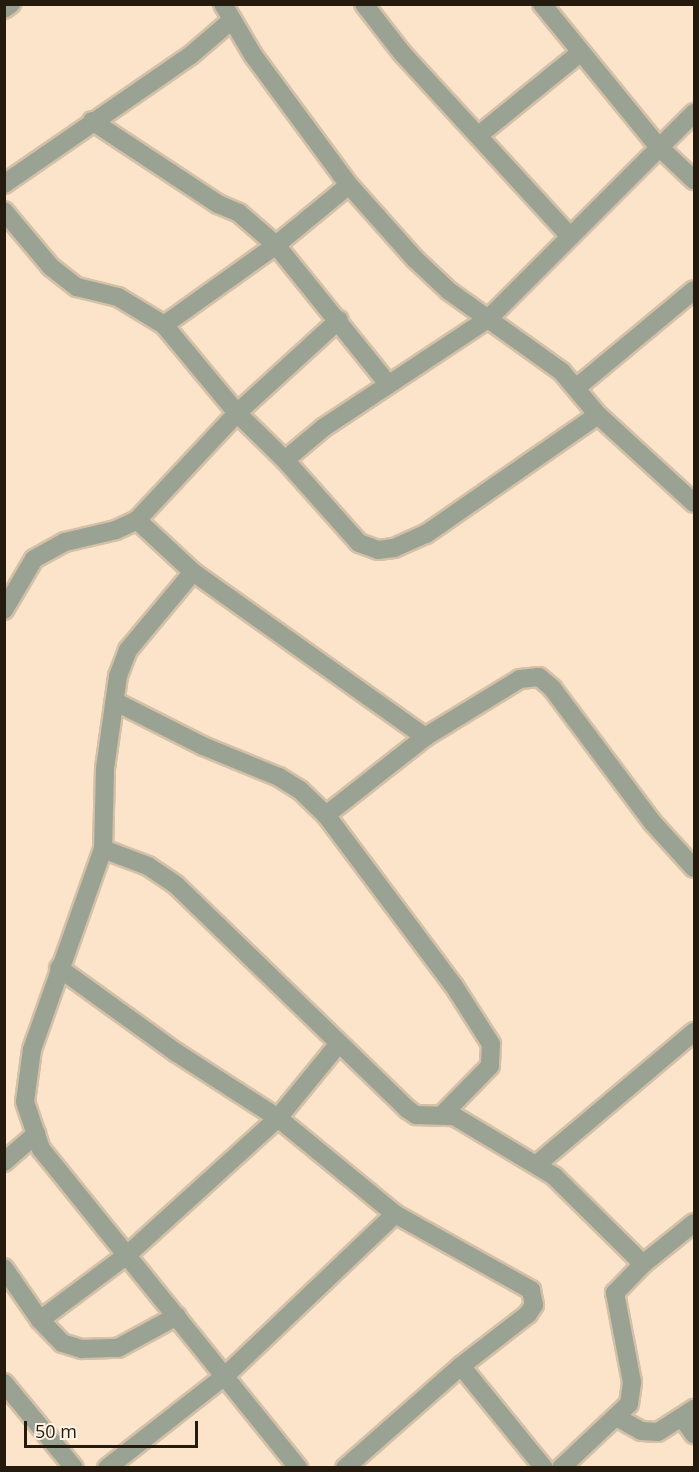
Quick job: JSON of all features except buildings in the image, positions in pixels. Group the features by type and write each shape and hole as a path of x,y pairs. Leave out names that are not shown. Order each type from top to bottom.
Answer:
{"street":[{"path":"4,9 11,4"},
{"path":"364,4 402,53 569,235"},
{"path":"542,4 658,146 694,180"},
{"path":"4,183 191,55 228,12 253,55 350,185 415,259 449,291 562,372 598,415 691,492"},
{"path":"479,135 580,53"},
{"path":"285,460 323,428 489,318 658,146 694,113"},
{"path":"92,122 218,204 239,213 276,245 339,320 388,384"},
{"path":"164,325 276,245 350,185"},
{"path":"4,211 51,267 76,287 118,297 164,325 237,413 285,460 359,543 386,549 426,534 598,415"},
{"path":"576,387 694,290"},
{"path":"4,610 34,559 65,542 116,530 137,520 237,413 339,320"},
{"path":"137,520 193,572 425,737"},
{"path":"193,572 128,650 118,676 105,769 103,849 32,1049 25,1102 41,1149 226,1375 298,1467"},
{"path":"326,815 425,737 520,679 539,677 552,688 653,824 694,868"},
{"path":"116,702 203,746 279,777 300,789 326,815 454,986 491,1044 490,1066 444,1113"},
{"path":"103,849 148,866 176,885 337,1046 416,1115 444,1113 536,1165 575,1195 643,1264"},
{"path":"59,968 177,1053 278,1118 395,1214 531,1290 534,1305 528,1314 461,1366 345,1467"},
{"path":"536,1165 694,1032"},
{"path":"40,1320 127,1255 278,1118 337,1046"},
{"path":"4,1162 36,1134"},
{"path":"107,1467 226,1375 395,1214"},
{"path":"561,1467 618,1418 628,1404 632,1382 615,1293 643,1264 694,1223"},
{"path":"4,1268 40,1320 62,1343 102,1350 118,1348 177,1316"},
{"path":"461,1366 544,1467"},
{"path":"4,1383 74,1467"},
{"path":"618,1418 641,1431 658,1432 689,1414 694,1434"}]}
